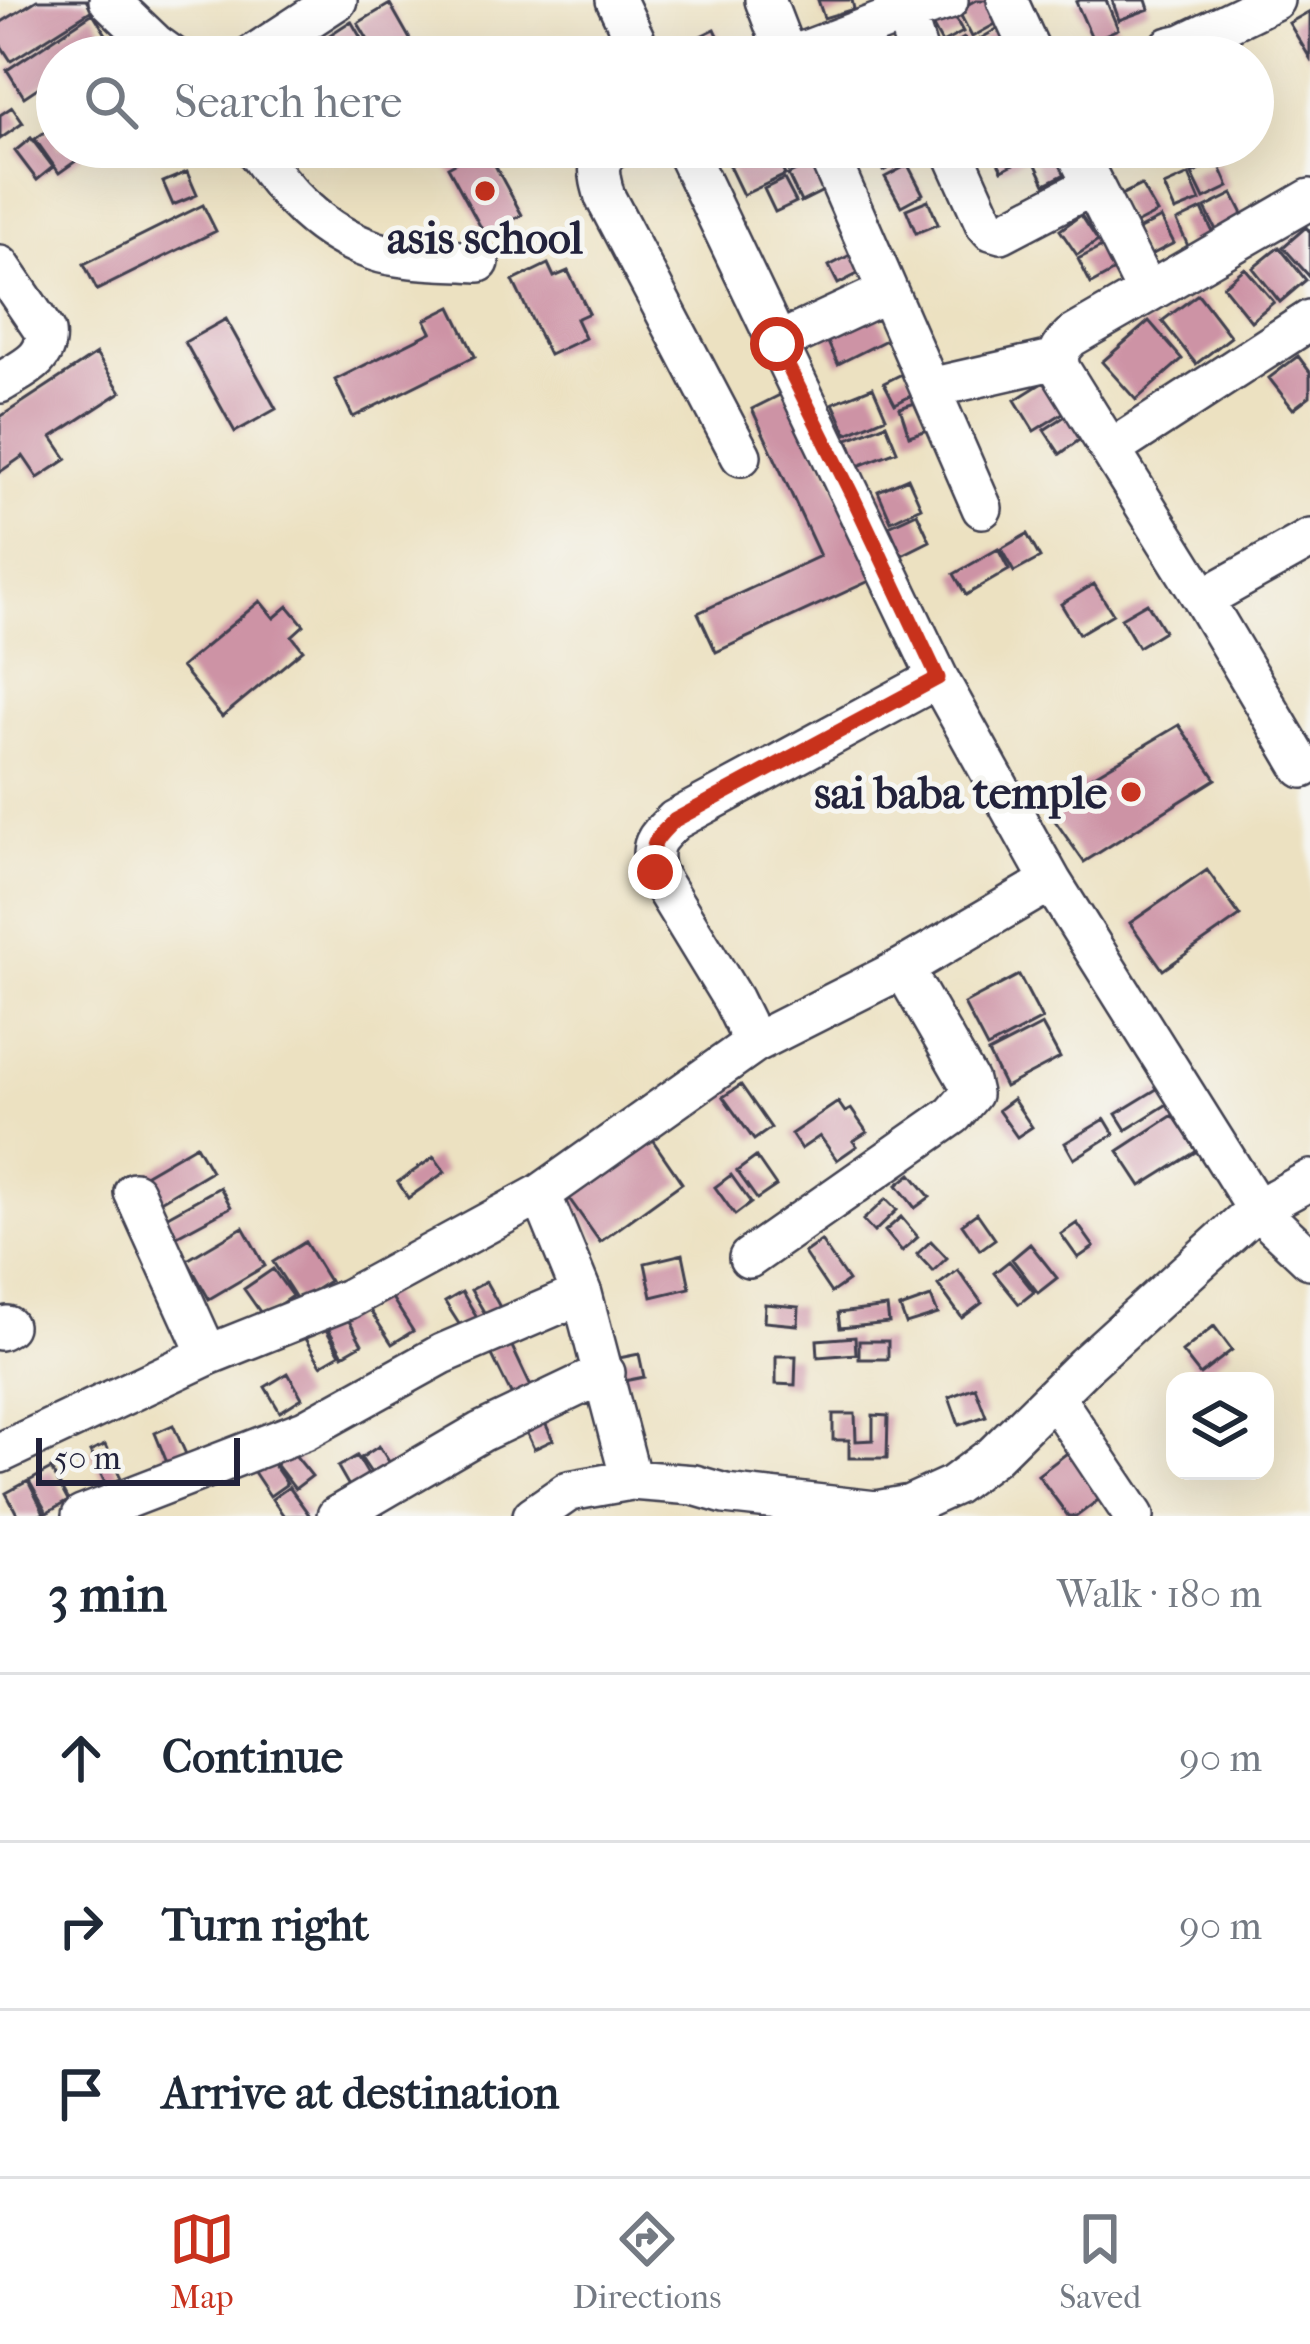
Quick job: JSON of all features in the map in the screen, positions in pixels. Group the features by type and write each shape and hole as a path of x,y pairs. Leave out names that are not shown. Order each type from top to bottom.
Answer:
{"street":[{"path":"282,36 337,0"},
{"path":"616,0 633,36"},
{"path":"765,0 780,36"},
{"path":"844,36 948,0"},
{"path":"1007,0 1023,36"},
{"path":"1200,36 1274,0"},
{"path":"123,8 148,36"},
{"path":"905,13 912,36"},
{"path":"267,168 324,227 377,253 479,262"},
{"path":"600,168 605,197 742,456"},
{"path":"694,168 938,678 1051,881 1257,1209 1310,1259"},
{"path":"834,168 982,508"},
{"path":"960,168 985,223 1001,233 1091,186"},
{"path":"1083,168 1147,292"},
{"path":"1303,768 1057,359 1060,347 1071,337 1310,199"},
{"path":"0,266 47,341 40,357 0,382"},
{"path":"777,344 886,292"},
{"path":"1110,450 1310,320"},
{"path":"930,388 1057,359"},
{"path":"1203,599 1310,539"},
{"path":"754,1043 655,872 656,838 675,820 938,678"},
{"path":"0,1453 208,1355 348,1298 542,1194 754,1043 903,968 1051,881"},
{"path":"749,1258 964,1106 970,1094 968,1081 903,968"},
{"path":"533,1516 569,1491 632,1480 694,1485 730,1505 878,1514 910,1505 954,1485 993,1456 1084,1365 1257,1209 1310,1180"},
{"path":"134,1192 208,1355"},
{"path":"542,1194 582,1294 632,1480"},
{"path":"82,1516 145,1505 305,1430 442,1354 582,1294"},
{"path":"337,1516 482,1432 604,1373"},
{"path":"1054,1397 1134,1516"}],"building":[{"path":"37,0 86,0 92,10 51,36 36,36 36,45 11,61 0,44 0,23"},
{"path":"818,0 852,0 854,9 824,18"},
{"path":"976,0 1001,0 1010,16 971,36 958,10"},
{"path":"1106,0 1118,29 1091,36 1076,2"},
{"path":"1112,0 1146,0 1149,9 1119,20"},
{"path":"390,4 408,36 366,36 358,23"},
{"path":"1310,11 1310,58 1289,23"},
{"path":"952,12 963,32 938,36 931,23"},
{"path":"93,13 107,36 58,36"},
{"path":"1012,20 1021,36 985,36"},
{"path":"351,21 360,36 328,36"},
{"path":"36,51 36,89 24,97 7,70"},
{"path":"12,107 23,123 0,139 0,115"},
{"path":"31,138 36,145 36,168 52,168 37,180 15,151"},
{"name":"asis school","path":"449,168 496,168 522,215 485,235"},
{"path":"730,168 782,168 785,175 743,195"},
{"path":"802,168 819,168 829,188 801,202 788,175"},
{"path":"910,168 923,194 901,206 885,177"},
{"path":"1038,168 1077,168 1045,184"},
{"path":"1221,168 1229,187 1204,199 1192,174"},
{"path":"187,172 197,195 173,205 163,182"},
{"path":"1189,175 1200,201 1175,211 1164,186"},
{"path":"784,179 796,202 775,212 764,189"},
{"path":"1141,185 1157,213 1132,226 1117,197"},
{"path":"1233,194 1249,226 1221,240 1205,208"},
{"path":"928,200 938,224 916,233 906,209"},
{"path":"203,205 216,231 97,290 84,264"},
{"path":"1202,209 1217,241 1191,253 1177,221"},
{"path":"1081,215 1098,241 1077,255 1060,230"},
{"path":"1161,218 1174,243 1145,258 1132,233"},
{"path":"1306,227 1310,232 1310,277 1283,247"},
{"path":"1106,245 1118,269 1091,284 1078,259"},
{"path":"1279,247 1306,280 1280,302 1253,268"},
{"path":"856,252 865,270 838,284 829,266"},
{"path":"548,264 554,277 568,271 589,313 576,319 585,338 549,355 513,281"},
{"path":"1245,268 1274,302 1251,321 1223,286"},
{"path":"1198,294 1231,337 1196,364 1162,321"},
{"path":"451,307 475,356 353,417 335,380 431,332 425,320"},
{"path":"876,311 890,338 838,364 825,336"},
{"path":"226,319 276,409 235,432 185,342"},
{"path":"1149,321 1182,359 1136,400 1102,362"},
{"path":"96,354 121,392 52,437 67,459 38,478 23,456 0,472 0,417"},
{"path":"1298,356 1310,372 1310,396 1293,409 1269,378"},
{"path":"908,371 918,392 895,404 884,383"},
{"path":"1055,375 1074,406 1034,431 1015,400"},
{"path":"873,387 886,417 847,434 833,403"},
{"path":"788,391 880,576 716,652 698,613 820,556 752,409"},
{"path":"918,402 927,430 909,436 900,408"},
{"path":"1070,413 1086,435 1060,454 1044,430"},
{"path":"886,424 897,451 858,466 848,439"},
{"path":"908,478 921,507 891,521 878,491"},
{"path":"917,513 930,541 902,555 889,526"},
{"path":"1027,534 1040,558 1014,572 1001,549"},
{"path":"998,549 1009,570 966,595 954,574"},
{"path":"1094,584 1113,614 1079,634 1061,604"},
{"path":"260,601 274,618 288,606 304,625 292,636 303,650 222,717 181,667"},
{"path":"1147,603 1164,631 1138,647 1121,618"},
{"name":"sai baba temple","path":"1179,725 1216,779 1084,862 1044,805"},
{"path":"1207,870 1240,916 1163,970 1130,923"},
{"path":"1019,975 1042,1019 987,1048 964,1004"},
{"path":"1042,1025 1060,1058 1005,1087 988,1053"},
{"path":"741,1085 771,1128 754,1140 723,1097"},
{"path":"1160,1087 1169,1103 1126,1130 1116,1114"},
{"path":"1013,1099 1032,1127 1017,1137 998,1110"},
{"path":"838,1102 845,1112 851,1109 867,1132 853,1141 857,1146 837,1160 820,1136 801,1149 791,1134"},
{"path":"1173,1115 1197,1151 1141,1186 1118,1151"},
{"path":"1105,1119 1114,1134 1074,1159 1065,1143"},
{"path":"649,1135 682,1183 600,1242 566,1194"},
{"path":"196,1145 211,1171 157,1203 141,1177"},
{"path":"434,1157 445,1172 408,1198 398,1182"},
{"path":"756,1157 776,1186 757,1199 737,1171"},
{"path":"911,1174 930,1197 915,1208 897,1185"},
{"path":"731,1175 751,1203 735,1215 715,1187"},
{"path":"220,1187 231,1207 175,1237 164,1218"},
{"path":"886,1199 897,1210 874,1232 863,1220"},
{"path":"977,1213 995,1239 980,1250 962,1224"},
{"path":"901,1217 918,1237 902,1251 885,1231"},
{"path":"1077,1223 1094,1247 1078,1258 1061,1234"},
{"path":"243,1227 265,1266 209,1299 187,1260"},
{"path":"821,1241 848,1281 831,1293 804,1253"},
{"path":"931,1241 947,1258 933,1271 917,1254"},
{"path":"305,1242 329,1281 298,1301 273,1262"},
{"path":"1030,1244 1057,1278 1038,1293 1012,1259"},
{"path":"683,1254 690,1288 652,1297 645,1263"},
{"path":"1009,1261 1034,1292 1019,1304 994,1273"},
{"path":"273,1269 292,1296 263,1316 244,1289"},
{"path":"958,1270 982,1303 962,1318 938,1285"},
{"path":"486,1282 501,1309 487,1317 471,1290"},
{"path":"387,1290 413,1331 392,1344 366,1304"},
{"path":"462,1292 477,1317 461,1327 445,1302"},
{"path":"931,1297 938,1314 906,1324 900,1308"},
{"path":"765,1304 799,1307 798,1325 764,1322"},
{"path":"887,1307 889,1323 840,1328 838,1313"},
{"path":"345,1314 362,1344 343,1355 326,1325"},
{"path":"324,1326 340,1354 321,1365 304,1337"},
{"path":"1214,1326 1232,1350 1204,1372 1198,1372 1182,1352"},
{"path":"855,1337 856,1354 818,1357 817,1340"},
{"path":"508,1338 532,1389 513,1398 488,1347"},
{"path":"859,1341 888,1341 888,1359 859,1359"},
{"path":"639,1354 644,1377 619,1382 614,1359"},
{"path":"776,1356 796,1356 795,1385 776,1384"},
{"path":"288,1373 302,1398 280,1412 265,1387"},
{"path":"975,1387 986,1416 959,1425 949,1397"},
{"path":"541,1414 553,1440 534,1449 522,1423"},
{"path":"833,1414 855,1414 856,1441 873,1440 873,1415 888,1416 887,1458 849,1458 849,1440 833,1440"},
{"path":"173,1425 189,1461 170,1470 155,1433"},
{"path":"105,1445 124,1484 109,1491 90,1452"},
{"path":"379,1446 397,1474 380,1486 361,1458"},
{"path":"1075,1447 1109,1492 1077,1516 1068,1516 1038,1475"},
{"path":"291,1450 312,1476 295,1489 275,1463"},
{"path":"357,1456 373,1483 354,1495 338,1467"},
{"path":"271,1461 287,1484 270,1496 254,1472"},
{"path":"51,1469 68,1501 47,1513 29,1481"},
{"path":"28,1481 44,1513 18,1516 6,1493"},
{"path":"289,1487 310,1516 284,1516 272,1499"}],"place":[{"name":"asis school","path":"485,191"},
{"name":"sai baba temple","path":"1131,792"}],"route":[{"path":"655,872 656,838 675,820 938,678 777,344"}]}
